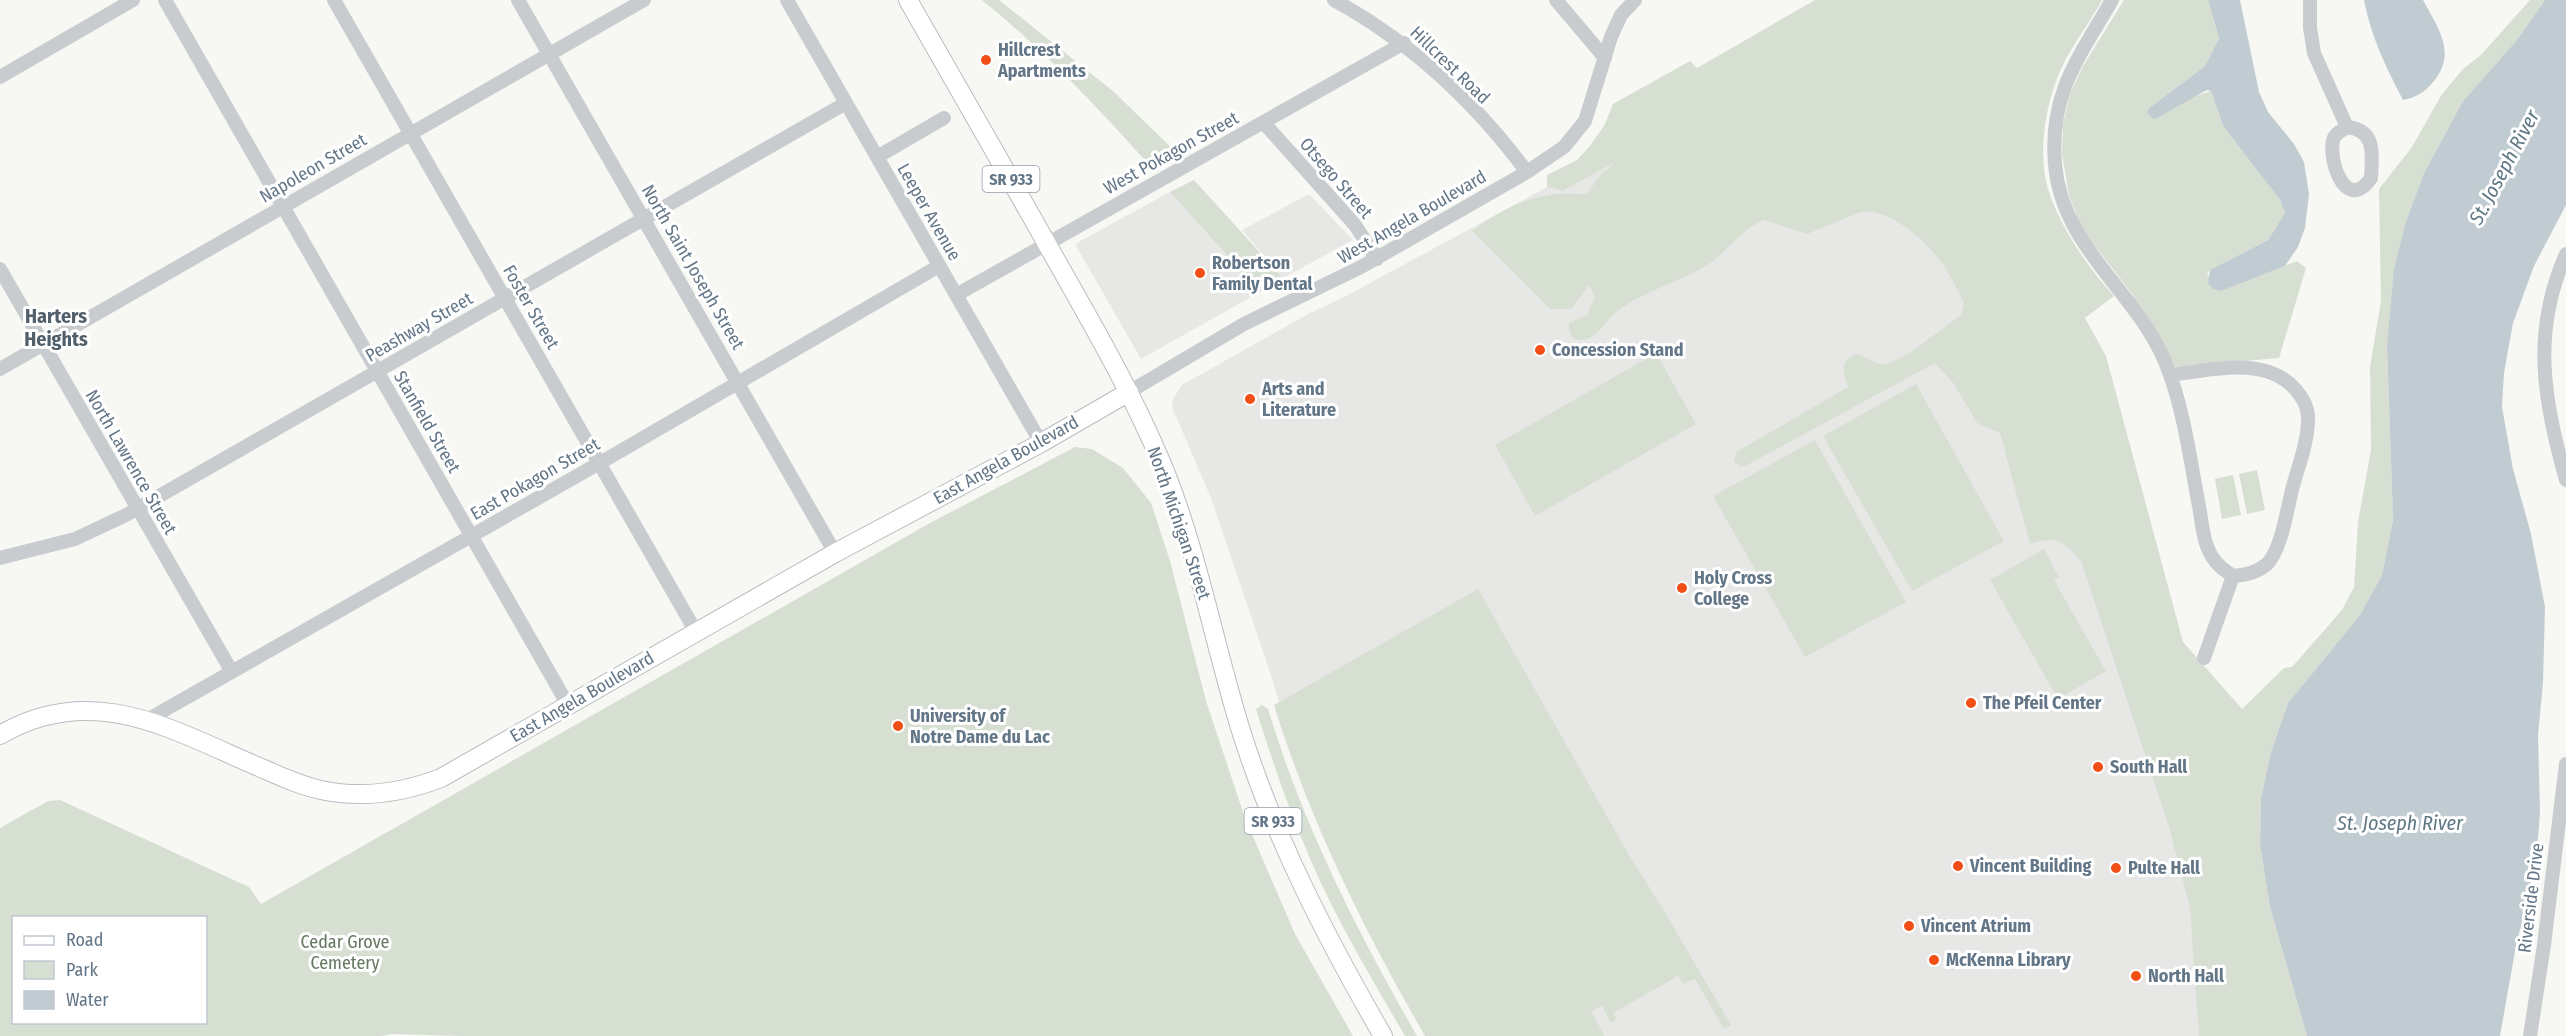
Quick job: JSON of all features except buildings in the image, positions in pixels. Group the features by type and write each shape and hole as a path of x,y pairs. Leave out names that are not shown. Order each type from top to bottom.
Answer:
{"main road":[{"name":"North Michigan Street","path":"908,0 1129,392 1176,502 1242,733 1269,812 1305,895 1383,1036"},
{"name":"East Angela Boulevard","path":"0,735 26,722 63,712 101,710 147,720 312,788 365,795 407,789 441,778 835,553 1041,443 1129,392"}],"street":[{"path":"0,76 133,0"},
{"name":"Stanfield Street","path":"165,0 568,705"},
{"name":"Foster Street","path":"334,0 696,632"},
{"name":"North Saint Joseph Street","path":"518,0 835,553"},
{"name":"Napoleon Street","path":"0,369 644,0"},
{"name":"Leeper Avenue","path":"787,0 1041,443"},
{"name":"Hillcrest Road","path":"1334,0 1404,43 1454,87 1527,172"},
{"path":"1557,0 1605,58"},
{"name":"West Angela Boulevard","path":"1129,392 1244,324 1323,288 1377,259 1527,172 1564,147 1576,135 1590,110 1605,58 1621,15 1635,0"},
{"path":"2112,0 2071,70 2061,95 2054,126 2055,167 2062,202 2077,235 2146,326 2171,375 2212,557 2222,569 2233,576 2256,571 2274,554 2307,434 2308,413 2298,393 2285,378 2260,368 2171,375"},
{"path":"2310,0 2310,28 2314,53 2347,127"},
{"name":"West Pokagon Street","path":"956,295 1404,43"},
{"name":"Peashway Street","path":"0,558 75,538 138,509 846,103"},
{"path":"877,157 944,118"},
{"name":"Otsego Street","path":"1264,123 1355,225 1377,259"},
{"path":"2566,254 2549,305 2544,357 2546,400 2561,441 2566,480"},
{"name":"East Pokagon Street","path":"147,720 600,463 939,266"},
{"name":"North Lawrence Street","path":"0,269 232,672"},
{"path":"2204,658 2233,576"},
{"name":"Riverside Drive","path":"2530,1036 2563,814 2566,764"}],"shaded area":[{"name":"Holy Cross College","path":"1910,0 2007,162 2270,907 2305,1036 1426,1036 1295,760 1272,678 1211,498 1172,407 1173,399 1182,385 1308,314 1346,296 1547,187 1563,191"},
{"path":"1170,192 1260,292 1141,359 1075,244"},
{"path":"1309,194 1353,240 1283,278 1242,230"}],"green space":[{"path":"982,0 999,0 1114,92 1179,155 1152,168 1070,81"},
{"path":"1815,0 2102,0 2069,53 2050,99 2044,131 2045,178 2054,206 2068,233 2085,260 2114,296 2085,318 2106,356 2183,642 2242,709 2284,668 2292,667 2342,610 2354,587 2358,522 2371,450 2370,367 2381,301 2379,189 2412,147 2442,94 2464,68 2481,55 2530,0 2545,0 2517,40 2463,101 2424,173 2406,221 2387,345 2393,520 2382,575 2360,615 2288,703 2271,752 2261,798 2260,845 2270,907 2307,1036 2199,1036 2190,908 2169,827 2081,561 2070,549 2053,540 2030,544 2000,433 1977,423 1954,384 1935,363 1749,464 1741,467 1734,461 1736,452 1848,387 1844,367 1852,356 1858,354 1877,363 1891,362 1901,358 1961,315 1964,303 1952,280 1942,263 1914,233 1894,220 1872,212 1861,212 1807,234 1764,220 1749,228 1706,266 1622,308 1594,335 1580,340 1570,334 1569,323 1587,315 1595,297 1589,285 1571,309 1550,309 1472,231 1498,214 1526,201 1555,194 1586,195 1601,174 1614,163 1563,191 1547,187 1547,175 1577,160 1604,126 1613,104 1690,61 1697,68"},
{"path":"2124,0 2208,0 2219,38 2205,66 2149,108 2147,112 2211,91 2223,126 2280,200 2285,213 2268,240 2210,270 2207,274 2221,291 2297,261 2306,268 2279,358 2175,367 2132,294 2082,229 2069,195 2062,154 2063,124 2070,94 2083,66"},
{"path":"1194,180 1283,278 1260,292 1170,192"},
{"path":"1656,353 1696,424 1535,516 1495,445"},
{"path":"1916,384 2004,541 1912,591 1823,436"},
{"path":"1815,440 1906,602 1805,657 1713,496"},
{"name":"University of Notre Dame du Lac","path":"1075,447 1092,449 1123,468 1151,503 1170,561 1206,701 1245,818 1295,934 1353,1036 462,1036 392,1034 381,1036 0,1036 0,828 48,801 60,800 249,887 261,904 930,523"},
{"path":"2257,470 2265,510 2247,514 2239,474"},
{"path":"2233,475 2241,515 2222,519 2215,479"},
{"path":"2044,549 2059,577 2054,580 2106,671 2058,699 1990,580"},
{"path":"1478,589 1629,855 1731,1025 1724,1029 1695,979 1683,984 1678,976 1613,1013 1616,1019 1611,1023 1602,1006 1591,1011 1605,1036 1425,1036 1402,996 1340,875 1304,791 1274,705"},
{"path":"1262,705 1268,709 1298,794 1333,877 1373,957 1417,1036 1405,1036 1356,951 1322,885 1296,825 1268,748 1256,709"}],"water":[{"path":"2208,0 2240,0 2259,92 2268,112 2294,144 2304,162 2309,194 2305,228 2298,247 2285,266 2221,291 2213,289 2208,283 2210,270 2268,240 2285,213 2280,200 2223,126 2211,91 2207,90 2157,118 2153,119 2147,112 2149,108 2205,66 2219,38"},
{"path":"2364,0 2423,0 2439,30 2445,50 2441,70 2431,85 2420,94 2403,100 2380,52"},
{"name":"St. Joseph River","path":"2545,0 2566,0 2566,205 2534,266 2513,323 2504,373 2502,407 2513,469 2531,534 2545,607 2543,682 2538,735 2540,812 2537,851 2527,907 2517,940 2500,1036 2307,1036 2270,907 2260,845 2261,798 2271,752 2288,703 2360,615 2382,575 2393,520 2387,345 2394,269 2406,221 2424,173 2463,101 2517,40"}],"place":[{"name":"Hillcrest Apartments","path":"986,60"},
{"name":"Robertson Family Dental","path":"1200,273"},
{"name":"Concession Stand","path":"1540,350"},
{"name":"Arts and Literature","path":"1250,399"},
{"name":"Holy Cross College","path":"1682,588"},
{"name":"The Pfeil Center","path":"1971,703"},
{"name":"University of Notre Dame du Lac","path":"898,726"},
{"name":"South Hall","path":"2098,767"},
{"name":"Vincent Building","path":"1958,866"},
{"name":"Pulte Hall","path":"2116,868"},
{"name":"Vincent Atrium","path":"1909,926"},
{"name":"McKenna Library","path":"1934,960"},
{"name":"North Hall","path":"2136,976"}],"district":[{"name":"Harters Heights","path":"56,328"}],"park label":[{"name":"Cedar Grove Cemetery","path":"345,952"}]}
